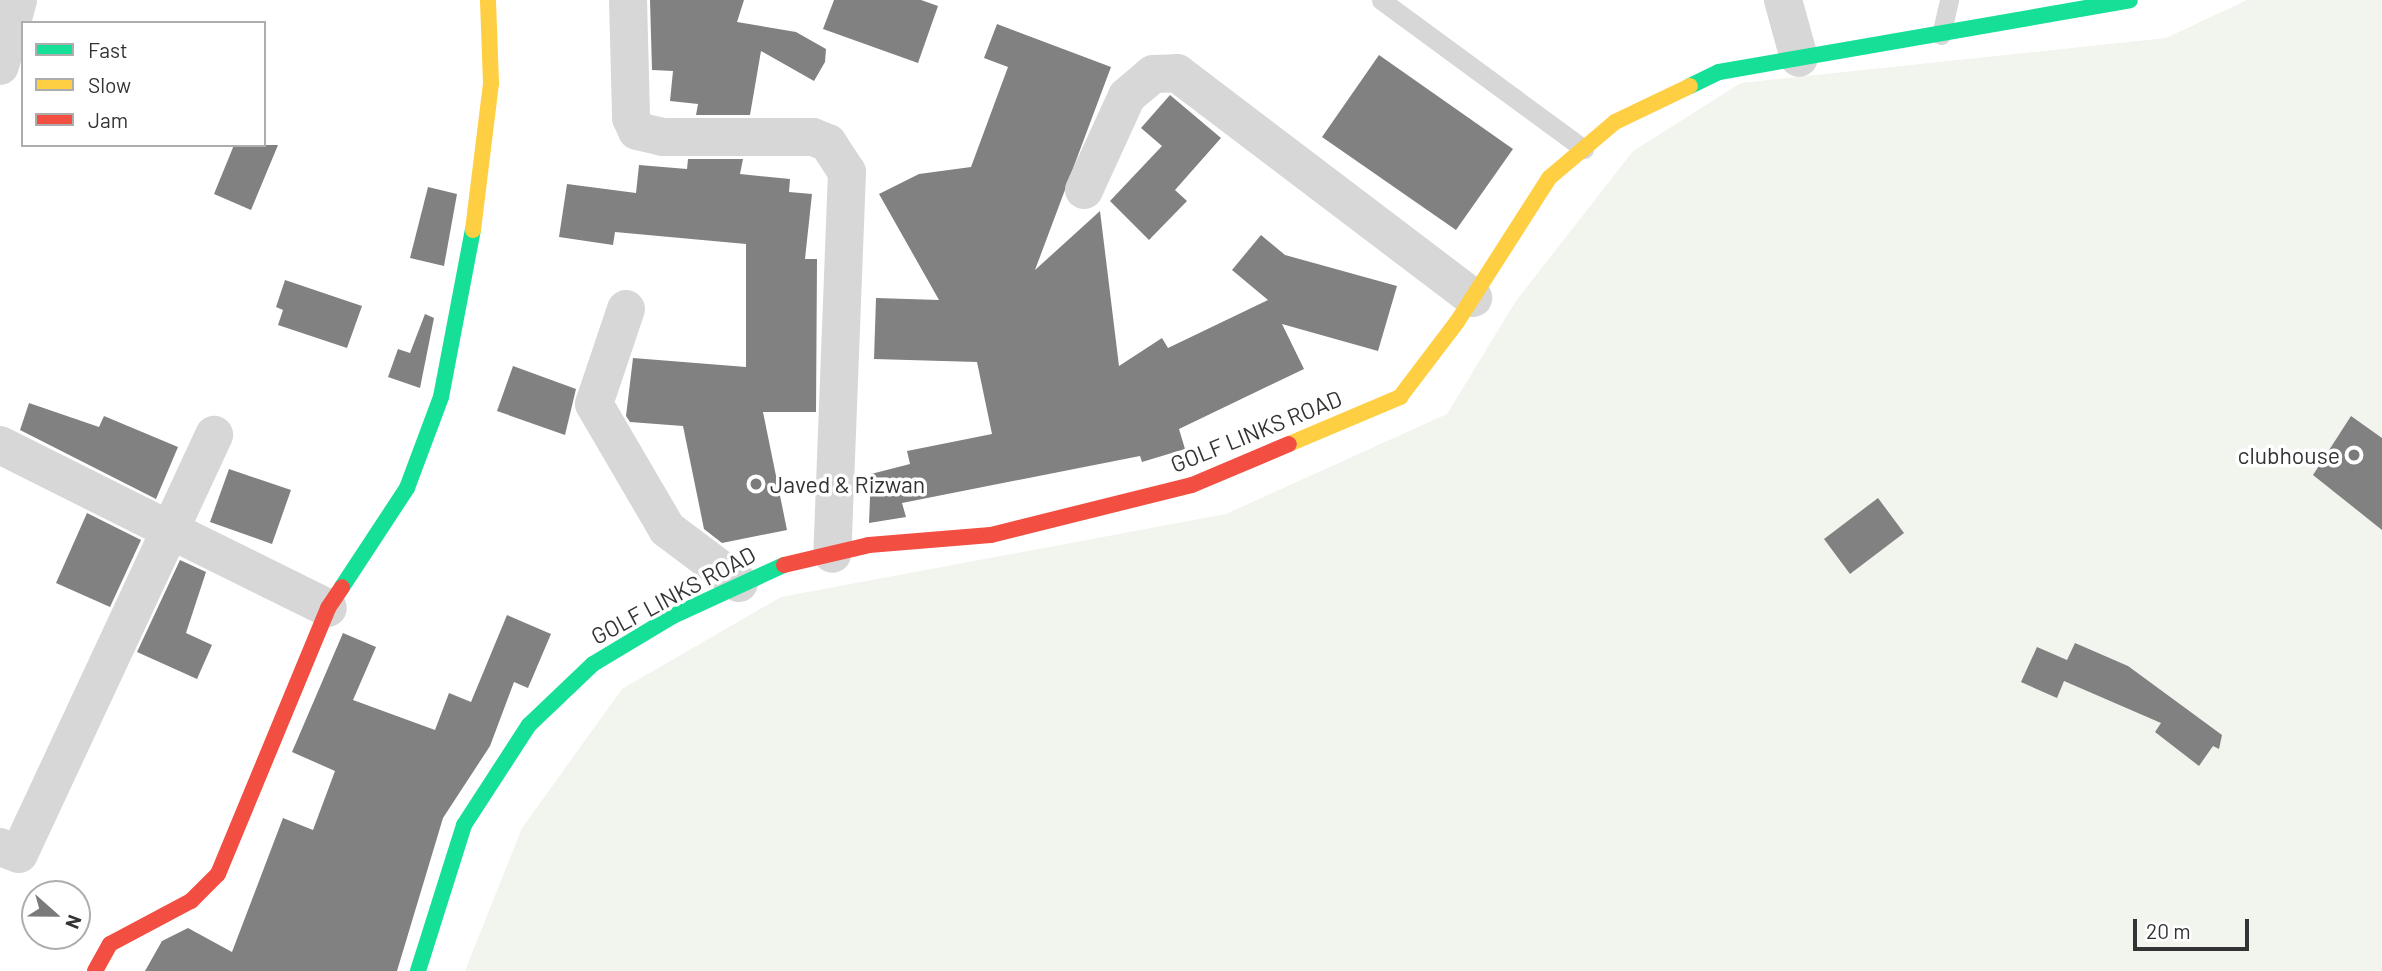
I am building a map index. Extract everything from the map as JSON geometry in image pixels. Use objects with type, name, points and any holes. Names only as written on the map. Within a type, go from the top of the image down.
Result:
[{"type":"street","points":[[0,66],[18,0]]},
{"type":"street","points":[[95,971],[110,944],[191,901],[218,874],[328,608],[407,488],[441,397],[478,203],[491,83],[488,0]]},
{"type":"street","points":[[628,0],[631,118],[637,131],[662,136],[813,137],[828,143],[847,172],[832,554]]},
{"type":"street","points":[[1783,0],[1799,58]]},
{"type":"street","name":"GOLF LINKS ROAD","points":[[418,971],[464,825],[529,725],[593,664],[771,568],[832,554],[991,535],[1192,485],[1400,397],[1473,298],[1549,178],[1615,122],[1719,72],[2130,0]]},
{"type":"street","points":[[1084,190],[1127,96],[1153,74],[1177,73],[1473,298]]},
{"type":"street","points":[[626,309],[594,404],[667,529],[739,583]]},
{"type":"street","points":[[0,847],[19,854],[214,435]]},
{"type":"street","points":[[0,445],[328,608]]},
{"type":"lane","points":[[1381,0],[1584,149]]},
{"type":"lane","points":[[1941,35],[1949,0]]},
{"type":"shaded area","points":[[2247,0],[2382,0],[2382,971],[465,971],[522,828],[622,689],[781,597],[1226,514],[1447,414],[1516,301],[1633,151],[1741,83],[2166,38]]},
{"type":"building","points":[[650,0],[744,0],[737,22],[796,32],[826,49],[825,62],[814,81],[761,51],[750,115],[696,115],[698,104],[670,101],[673,71],[652,70]]},
{"type":"building","points":[[834,0],[921,0],[938,6],[918,63],[823,29]]},
{"type":"building","points":[[997,24],[1111,67],[1035,270],[1100,211],[1119,366],[1162,338],[1168,348],[1268,300],[1232,270],[1261,235],[1285,255],[1397,286],[1378,351],[1282,324],[1304,369],[1179,429],[1185,449],[1142,462],[1140,456],[902,503],[906,517],[869,523],[871,474],[910,464],[907,451],[992,434],[977,362],[874,359],[876,298],[939,300],[879,194],[919,174],[971,167],[1008,67],[984,58]]},
{"type":"building","points":[[1379,55],[1513,149],[1456,230],[1322,137]]},
{"type":"building","points":[[1170,95],[1221,138],[1175,190],[1187,201],[1149,240],[1110,201],[1162,146],[1141,128]]},
{"type":"building","points":[[278,145],[251,210],[214,194],[233,147]]},
{"type":"building","points":[[688,159],[743,159],[740,174],[790,179],[789,192],[812,194],[805,259],[817,259],[816,412],[763,412],[787,530],[722,543],[704,529],[683,426],[630,422],[626,416],[633,358],[746,367],[746,244],[615,232],[613,245],[559,237],[567,184],[636,193],[639,165],[687,169]]},
{"type":"building","points":[[428,187],[457,194],[444,266],[410,258]]},
{"type":"building","points":[[285,280],[362,306],[347,348],[278,325],[283,310],[276,307]]},
{"type":"building","points":[[425,314],[434,318],[420,388],[388,377],[398,349],[410,353]]},
{"type":"building","points":[[513,366],[576,389],[565,435],[497,411]]},
{"type":"building","points":[[29,403],[99,427],[104,416],[178,447],[156,499],[20,430]]},
{"type":"building","name":"clubhouse","points":[[2351,416],[2382,438],[2382,530],[2313,475]]},
{"type":"building","points":[[229,469],[291,490],[272,544],[210,522]]},
{"type":"building","points":[[1878,498],[1904,533],[1850,574],[1824,539]]},
{"type":"building","points":[[87,513],[141,540],[110,607],[56,583]]},
{"type":"building","points":[[180,560],[206,572],[186,633],[212,645],[197,679],[137,652]]},
{"type":"building","points":[[507,615],[551,634],[528,688],[514,682],[490,746],[443,818],[397,971],[145,971],[162,941],[188,928],[232,952],[283,818],[313,830],[335,771],[292,752],[343,633],[376,647],[353,700],[435,730],[449,693],[471,702]]},
{"type":"building","points":[[2075,643],[2128,666],[2222,735],[2219,749],[2213,746],[2199,766],[2155,732],[2161,723],[2064,681],[2057,698],[2021,682],[2037,647],[2067,660]]},
{"type":"traffic: fast","points":[[1690,86],[1719,72],[2130,0]]},
{"type":"traffic: fast","points":[[342,587],[407,488],[441,397],[473,230]]},
{"type":"traffic: fast","points":[[418,971],[464,825],[529,725],[593,664],[673,616],[784,565]]},
{"type":"traffic: slow","points":[[473,230],[491,83],[488,0]]},
{"type":"traffic: slow","points":[[1289,444],[1400,397],[1457,322],[1549,178],[1615,122],[1690,86]]},
{"type":"traffic: jam","points":[[784,565],[869,545],[991,535],[1192,485],[1289,444]]},
{"type":"traffic: jam","points":[[95,971],[110,944],[191,901],[218,874],[328,608],[342,587]]},
{"type":"place","name":"clubhouse","points":[[2354,455]]},
{"type":"place","name":"Javed & Rizwan","points":[[756,484]]}]
